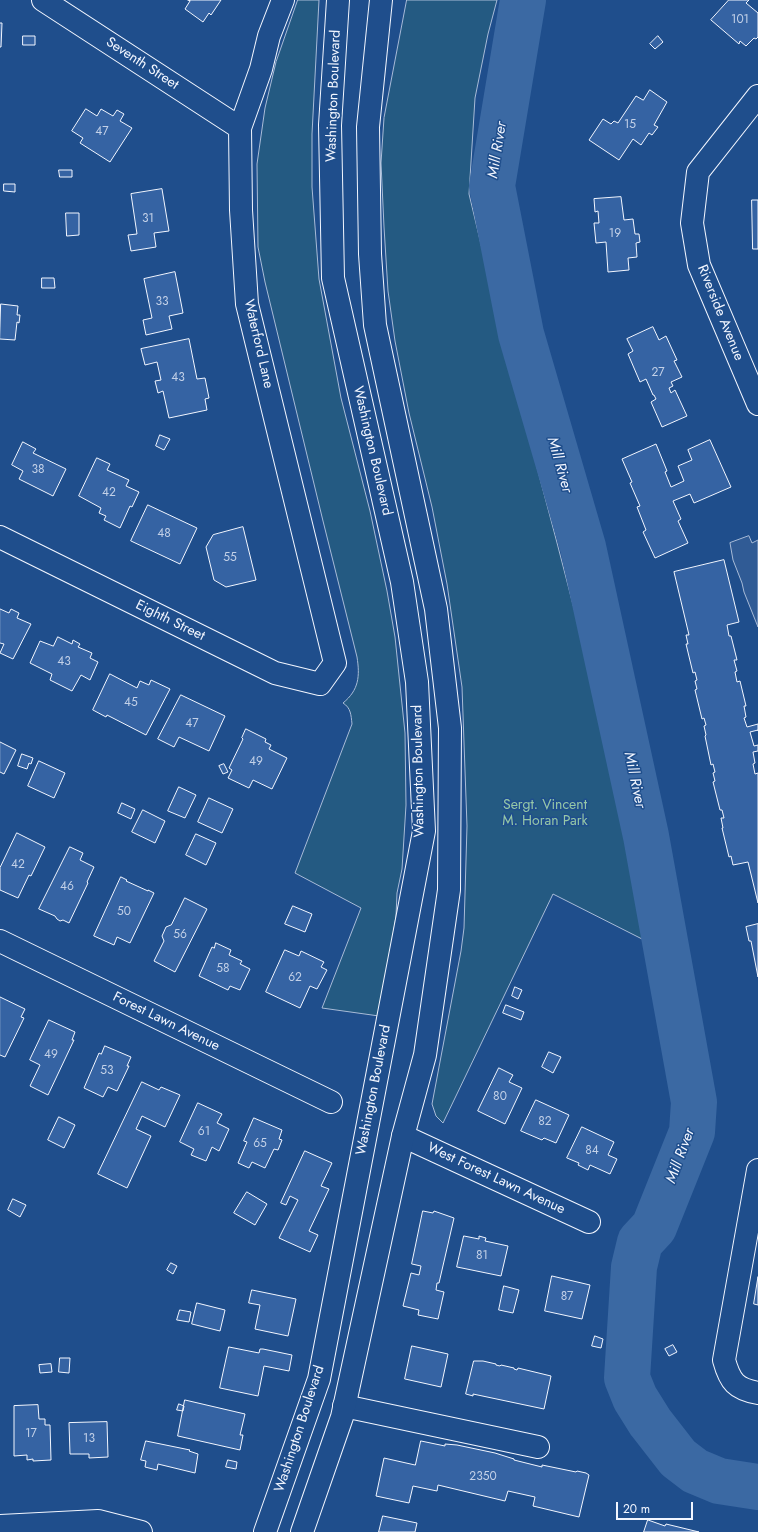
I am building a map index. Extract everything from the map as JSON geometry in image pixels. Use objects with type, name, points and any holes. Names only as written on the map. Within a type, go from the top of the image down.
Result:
[{"type":"main road","name":"Seventh Street","points":[[43,0],[240,128]]},
{"type":"main road","name":"Waterford Lane","points":[[283,0],[269,36],[261,69],[240,128],[241,210],[247,304],[335,663]]},
{"type":"main road","name":"Washington Boulevard","points":[[265,1532],[319,1379],[424,831],[417,682],[402,582],[333,278],[330,125],[338,0]]},
{"type":"main road","name":"Washington Boulevard","points":[[302,1532],[342,1417],[403,1136],[425,1055],[449,890],[450,728],[436,609],[375,325],[370,254],[368,127],[380,0]]},
{"type":"main road","name":"Riverside Avenue","points":[[758,96],[698,172],[692,222],[699,265],[758,404]]},
{"type":"main road","name":"Eighth Street","points":[[0,537],[275,673],[320,684],[335,663]]},
{"type":"main road","name":"Forest Lawn Avenue","points":[[0,941],[331,1102]]},
{"type":"main road","name":"West Forest Lawn Avenue","points":[[403,1136],[589,1222]]},
{"type":"main road","points":[[758,1170],[724,1360],[728,1374],[735,1384],[746,1391],[758,1393]]},
{"type":"main road","points":[[344,1406],[538,1447]]},
{"type":"main road","points":[[0,1526],[98,1521],[141,1532]]},
{"type":"green space","points":[[298,0],[319,0],[312,134],[312,187],[319,279],[341,398],[370,511],[387,591],[395,637],[405,733],[406,805],[402,869],[397,893],[396,916],[385,990],[379,1016],[322,1008],[361,908],[295,873],[352,724],[349,709],[343,703],[355,688],[358,676],[357,657],[265,282],[258,247],[257,164],[265,108],[276,62]]},
{"type":"green space","name":"Sergt. Vincent M. Horan Park","points":[[407,0],[497,0],[488,34],[475,98],[469,194],[510,365],[619,782],[646,941],[553,894],[443,1123],[436,1116],[432,1104],[464,928],[467,826],[462,687],[447,584],[432,507],[409,413],[395,341],[388,291],[381,163],[384,118]]},
{"type":"shaded area","points":[[749,536],[752,543],[758,540],[758,627],[733,560],[730,543]]},
{"type":"building","points":[[188,0],[221,0],[211,15],[209,13],[203,22],[185,9],[190,1]]},
{"type":"building","points":[[729,0],[749,0],[746,3],[758,13],[758,37],[756,39],[754,38],[746,46],[740,41],[739,44],[711,20]]},
{"type":"building","points":[[0,23],[2,23],[1,47],[0,47]]},
{"type":"building","points":[[23,36],[35,36],[35,45],[23,45]]},
{"type":"building","points":[[658,36],[663,42],[655,49],[650,44]]},
{"type":"building","points":[[650,90],[667,102],[654,125],[658,127],[652,135],[649,133],[641,145],[633,139],[619,160],[589,140],[603,119],[611,124],[614,121],[618,123],[636,96],[643,100]]},
{"type":"building","points":[[86,109],[97,116],[101,109],[113,116],[117,110],[124,114],[120,121],[132,128],[110,162],[80,143],[83,138],[72,131]]},
{"type":"building","points":[[59,170],[72,170],[72,177],[60,177]]},
{"type":"building","points":[[4,184],[15,184],[15,192],[4,191]]},
{"type":"building","points":[[162,189],[169,231],[154,233],[156,247],[131,251],[128,235],[137,234],[131,194]]},
{"type":"building","points":[[621,197],[624,220],[633,219],[635,234],[639,234],[640,242],[636,243],[637,257],[628,258],[629,270],[608,272],[606,242],[596,243],[594,223],[599,223],[598,211],[595,212],[594,199]]},
{"type":"building","points":[[752,200],[758,200],[758,249],[753,249]]},
{"type":"building","points":[[66,213],[79,213],[79,235],[67,236]]},
{"type":"building","points":[[175,272],[183,313],[169,316],[172,329],[146,335],[143,320],[152,318],[144,279]]},
{"type":"building","points":[[42,278],[54,278],[55,288],[42,288]]},
{"type":"building","points":[[1,304],[18,306],[17,315],[20,315],[19,323],[17,322],[15,340],[0,339]]},
{"type":"building","points":[[653,327],[659,340],[666,336],[677,360],[674,361],[682,377],[671,382],[673,386],[669,388],[671,393],[675,390],[687,416],[662,427],[651,402],[656,399],[646,379],[640,382],[628,354],[633,351],[627,339]]},
{"type":"building","points":[[189,339],[197,379],[205,378],[209,398],[205,399],[207,410],[169,418],[163,391],[158,393],[155,381],[161,380],[157,362],[145,365],[141,349]]},
{"type":"building","points":[[160,435],[170,439],[164,450],[156,446]]},
{"type":"building","points":[[710,440],[731,487],[694,503],[690,494],[673,501],[681,519],[678,521],[688,543],[655,558],[643,532],[646,530],[637,507],[640,506],[622,459],[656,444],[667,471],[665,472],[671,487],[684,481],[678,466],[692,460],[688,450]]},
{"type":"building","points":[[23,442],[36,449],[33,453],[66,469],[53,496],[19,479],[23,471],[12,465]]},
{"type":"building","points":[[97,458],[110,464],[107,470],[129,480],[126,486],[139,492],[132,507],[130,506],[120,528],[104,520],[106,516],[99,513],[101,508],[79,496]]},
{"type":"building","points":[[148,505],[197,528],[180,564],[131,541]]},
{"type":"building","points":[[243,527],[256,580],[226,587],[214,580],[206,547],[213,535]]},
{"type":"building","points":[[724,560],[739,622],[727,625],[737,660],[734,660],[737,671],[735,672],[737,682],[740,681],[746,706],[744,706],[746,717],[744,718],[747,727],[758,724],[758,730],[750,732],[754,746],[758,745],[758,751],[753,752],[755,763],[753,764],[755,774],[758,773],[758,903],[748,862],[733,865],[731,856],[729,857],[722,828],[721,818],[724,818],[722,810],[720,810],[713,782],[715,781],[713,773],[715,772],[713,764],[711,765],[705,736],[704,726],[706,725],[704,718],[702,719],[695,690],[697,689],[695,681],[697,680],[695,672],[693,673],[686,644],[688,644],[686,635],[689,635],[674,572]]},
{"type":"building","points":[[0,609],[9,613],[11,609],[19,613],[17,618],[31,624],[13,659],[0,653],[4,644],[0,643]]},
{"type":"building","points":[[58,637],[72,644],[73,640],[80,644],[78,647],[92,653],[90,658],[98,662],[90,680],[81,675],[72,691],[50,680],[52,674],[30,663],[40,641],[53,646]]},
{"type":"building","points":[[110,674],[137,688],[140,681],[149,685],[151,680],[170,689],[146,735],[107,715],[106,717],[93,710]]},
{"type":"building","points":[[181,695],[225,716],[209,751],[179,737],[174,747],[158,739]]},
{"type":"building","points":[[246,729],[266,739],[265,742],[271,745],[269,749],[287,758],[272,789],[253,780],[249,788],[228,778],[232,770],[229,768],[243,739],[242,738]]},
{"type":"building","points":[[0,742],[16,750],[4,774],[0,772]]},
{"type":"building","points":[[22,754],[33,758],[27,769],[18,766]]},
{"type":"building","points":[[39,761],[65,773],[54,798],[28,786]]},
{"type":"building","points":[[224,764],[228,772],[223,774],[219,766]]},
{"type":"building","points":[[179,787],[196,795],[185,818],[168,811]]},
{"type":"building","points":[[209,798],[233,809],[222,833],[198,822]]},
{"type":"building","points":[[122,803],[135,809],[131,819],[118,813]]},
{"type":"building","points":[[143,810],[165,821],[155,843],[132,832]]},
{"type":"building","points":[[17,833],[45,847],[18,898],[0,890],[0,868]]},
{"type":"building","points":[[196,834],[216,843],[206,865],[186,855]]},
{"type":"building","points":[[70,847],[83,853],[80,860],[94,867],[69,923],[63,920],[60,921],[55,916],[39,909]]},
{"type":"building","points":[[121,877],[127,880],[126,881],[154,893],[130,943],[117,937],[114,945],[94,936]]},
{"type":"building","points":[[185,898],[207,909],[175,972],[154,961],[164,941],[162,936],[166,927],[171,925]]},
{"type":"building","points":[[293,906],[312,914],[305,932],[285,924]]},
{"type":"building","points":[[758,924],[758,977],[751,941],[749,941],[746,927]]},
{"type":"building","points":[[216,943],[231,950],[229,955],[242,961],[240,964],[250,969],[240,990],[230,986],[228,990],[199,976],[212,947],[214,948]]},
{"type":"building","points":[[285,950],[299,956],[301,951],[324,962],[321,967],[327,970],[317,989],[310,986],[300,1008],[266,992]]},
{"type":"building","points":[[515,987],[522,990],[518,999],[512,996]]},
{"type":"building","points":[[0,997],[25,1009],[21,1017],[24,1018],[5,1057],[0,1055]]},
{"type":"building","points":[[506,1005],[524,1012],[521,1020],[503,1013]]},
{"type":"building","points":[[49,1020],[75,1032],[72,1040],[74,1040],[48,1095],[30,1086],[40,1065],[30,1060]]},
{"type":"building","points":[[105,1046],[131,1057],[127,1066],[129,1066],[117,1091],[108,1087],[103,1097],[84,1088],[99,1053],[101,1054]]},
{"type":"building","points":[[549,1052],[561,1057],[553,1073],[542,1067]]},
{"type":"building","points":[[499,1068],[513,1075],[509,1082],[522,1088],[505,1124],[478,1111]]},
{"type":"building","points":[[142,1082],[159,1090],[161,1087],[180,1095],[165,1127],[142,1116],[136,1129],[151,1136],[127,1188],[98,1174]]},
{"type":"building","points":[[536,1100],[569,1115],[556,1143],[544,1138],[542,1140],[521,1131]]},
{"type":"building","points":[[198,1103],[222,1114],[217,1123],[229,1129],[219,1151],[212,1147],[206,1161],[191,1155],[194,1149],[180,1142]]},
{"type":"building","points":[[59,1117],[75,1125],[64,1148],[48,1140]]},
{"type":"building","points":[[254,1118],[282,1130],[279,1139],[282,1140],[278,1150],[274,1149],[265,1168],[252,1162],[249,1168],[238,1163],[247,1142],[244,1141]]},
{"type":"building","points":[[582,1127],[614,1142],[608,1155],[617,1159],[610,1174],[590,1165],[588,1170],[578,1165],[579,1163],[567,1158]]},
{"type":"building","points":[[305,1151],[332,1163],[321,1186],[329,1189],[309,1231],[318,1235],[310,1252],[279,1238],[298,1200],[290,1196],[286,1205],[281,1203]]},
{"type":"building","points":[[247,1192],[267,1204],[255,1225],[234,1213]]},
{"type":"building","points":[[13,1199],[26,1205],[20,1217],[8,1210]]},
{"type":"building","points":[[423,1211],[433,1213],[434,1211],[454,1218],[439,1283],[437,1283],[436,1290],[444,1292],[438,1319],[418,1315],[419,1310],[403,1306],[411,1273],[419,1275],[421,1266],[412,1264]]},
{"type":"building","points":[[464,1236],[479,1239],[479,1236],[486,1238],[485,1241],[508,1246],[501,1276],[457,1267]]},
{"type":"building","points":[[171,1263],[177,1266],[173,1274],[167,1270]]},
{"type":"building","points":[[552,1276],[590,1285],[582,1319],[545,1311]]},
{"type":"building","points":[[758,1277],[758,1305],[754,1304]]},
{"type":"building","points":[[504,1286],[519,1290],[513,1313],[499,1310]]},
{"type":"building","points":[[252,1290],[296,1299],[288,1336],[255,1329],[260,1305],[249,1303]]},
{"type":"building","points":[[197,1303],[225,1310],[220,1331],[192,1324]]},
{"type":"building","points":[[180,1310],[191,1312],[189,1322],[177,1320]]},
{"type":"building","points":[[595,1336],[603,1339],[601,1348],[592,1346]]},
{"type":"building","points":[[673,1345],[677,1352],[669,1356],[665,1349]]},
{"type":"building","points":[[412,1346],[448,1354],[441,1387],[405,1379]]},
{"type":"building","points":[[229,1347],[259,1353],[260,1349],[263,1349],[292,1355],[289,1371],[264,1366],[258,1396],[220,1388]]},
{"type":"building","points":[[60,1358],[70,1358],[69,1373],[59,1372]]},
{"type":"building","points":[[474,1361],[483,1361],[517,1370],[518,1368],[551,1376],[544,1409],[473,1394],[473,1396],[466,1394]]},
{"type":"building","points":[[51,1364],[52,1372],[40,1373],[39,1365]]},
{"type":"building","points":[[185,1400],[245,1414],[240,1435],[243,1435],[240,1450],[178,1436]]},
{"type":"building","points":[[179,1404],[184,1406],[183,1411],[177,1410]]},
{"type":"building","points":[[38,1405],[39,1419],[45,1419],[45,1425],[50,1425],[51,1460],[33,1461],[33,1459],[27,1460],[27,1455],[14,1456],[14,1406]]},
{"type":"building","points":[[107,1422],[108,1457],[89,1458],[89,1454],[70,1454],[69,1423]]},
{"type":"building","points":[[146,1441],[190,1450],[189,1451],[198,1454],[195,1473],[158,1464],[157,1470],[145,1467],[146,1461],[141,1460]]},
{"type":"building","points":[[421,1441],[445,1446],[445,1444],[457,1445],[495,1453],[514,1460],[542,1467],[542,1465],[586,1473],[589,1475],[579,1517],[533,1506],[535,1497],[508,1491],[505,1501],[438,1485],[437,1491],[413,1486],[409,1503],[376,1496],[384,1458],[415,1465]]},
{"type":"building","points":[[228,1460],[237,1462],[236,1469],[226,1467]]},
{"type":"building","points":[[383,1516],[417,1523],[415,1532],[379,1532]]},
{"type":"building","points":[[648,1520],[665,1526],[666,1524],[699,1532],[644,1532]]},
{"type":"waterway","name":"Mill River","points":[[523,0],[492,186],[521,334],[583,547],[646,836],[694,1102],[692,1132],[654,1227],[640,1242],[634,1267],[627,1378],[635,1398],[650,1422],[678,1458],[695,1471],[719,1481],[758,1487]]}]
